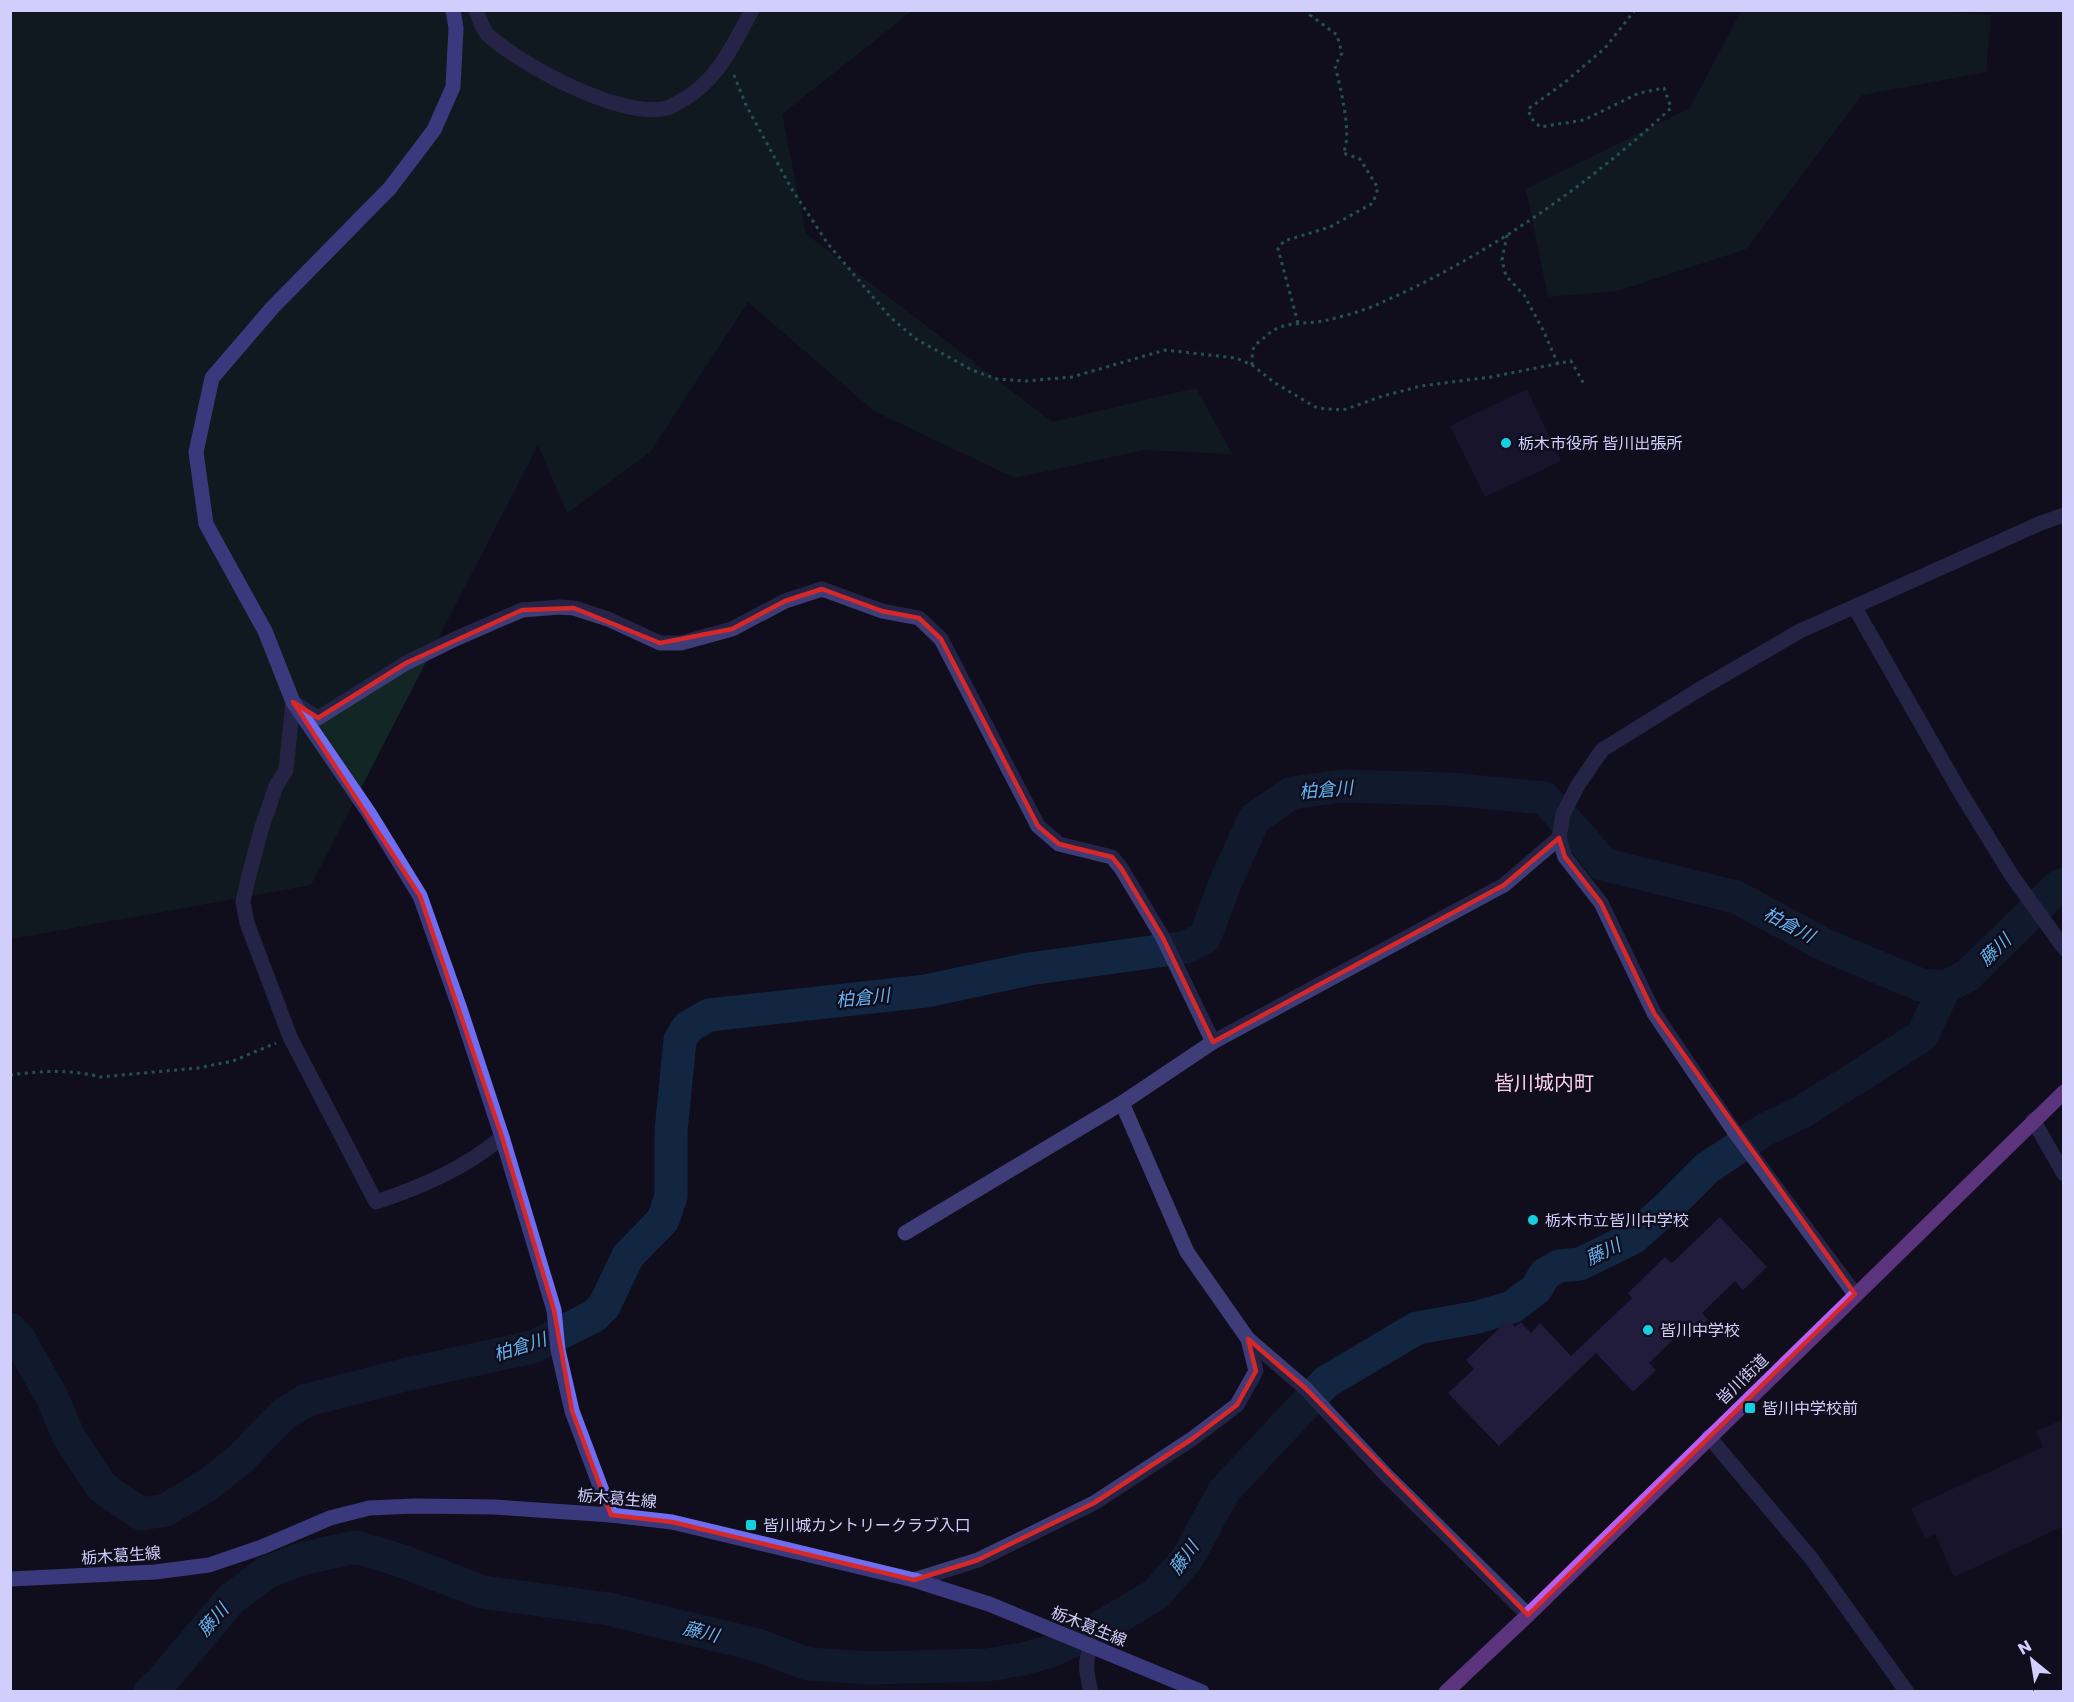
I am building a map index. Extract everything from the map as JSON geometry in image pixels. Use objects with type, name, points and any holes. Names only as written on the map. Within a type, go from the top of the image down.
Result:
[{"type":"main road","name":"皆川街道","points":[[1446,1692],[1528,1615],[2064,1092]]},
{"type":"street","points":[[453,10],[456,28],[453,87],[434,130],[390,188],[273,307],[212,378],[196,452],[206,524],[266,632],[293,702],[369,813],[420,896],[502,1137],[554,1310],[558,1350],[572,1411],[611,1515]]},
{"type":"street","points":[[476,10],[486,33],[510,51],[571,86],[609,103],[643,109],[667,108],[697,92],[727,58],[752,10]]},
{"type":"street","points":[[1855,1294],[1734,1131],[1654,1013],[1601,903],[1565,857],[1558,838],[1563,814],[1578,785],[1602,750],[1700,689],[1800,631],[2041,523],[2064,515]]},
{"type":"street","points":[[293,702],[318,718],[406,663],[522,610],[574,608],[617,623],[660,643],[681,643],[732,629],[785,601],[822,590],[882,611],[919,618],[941,639],[1038,826],[1059,844],[1112,857],[1121,868],[1163,938],[1213,1042]]},
{"type":"street","points":[[1855,608],[1965,800],[2012,876],[2064,948]]},
{"type":"street","points":[[293,702],[286,770],[276,786],[261,830],[243,902],[247,923],[290,1037],[376,1202],[419,1188],[486,1151],[502,1137]]},
{"type":"street","points":[[905,1233],[1122,1103],[1213,1042],[1504,885],[1558,838]]},
{"type":"street","points":[[1122,1103],[1187,1252],[1248,1339],[1305,1388],[1386,1475],[1528,1615]]},
{"type":"street","points":[[2033,1120],[2064,1174]]},
{"type":"street","points":[[914,1580],[978,1560],[1094,1503],[1192,1439],[1237,1405],[1256,1371],[1248,1339]]},
{"type":"street","points":[[1709,1437],[1811,1558],[1907,1692]]},
{"type":"street","name":"栃木葛生線","points":[[10,1580],[154,1572],[210,1565],[262,1547],[330,1518],[369,1508],[494,1506],[611,1515],[672,1522],[914,1580],[989,1604],[1202,1692]]},
{"type":"street","points":[[1090,1646],[1086,1665],[1091,1692]]},
{"type":"path","points":[[1298,323],[1278,249],[1284,241],[1330,227],[1373,203],[1378,188],[1360,159],[1343,153],[1347,145],[1342,96],[1335,66],[1342,52],[1337,35],[1310,15],[1312,10]]},
{"type":"path","points":[[1252,365],[1254,347],[1273,329],[1298,323],[1323,321],[1374,306],[1448,269],[1525,224],[1591,175],[1671,108],[1664,88],[1639,93],[1584,120],[1540,127],[1531,118],[1528,108],[1564,83],[1605,48],[1635,10]]},
{"type":"path","points":[[727,58],[746,105],[792,188],[828,244],[890,317],[916,339],[972,370],[998,379],[1026,381],[1072,377],[1165,350],[1236,358],[1252,365],[1275,384],[1317,408],[1343,410],[1421,386],[1491,377],[1571,361],[1584,384]]},
{"type":"path","points":[[1507,234],[1502,260],[1506,276],[1524,295],[1558,364]]},
{"type":"path","points":[[10,1075],[34,1072],[86,1073],[100,1077],[198,1068],[234,1061],[290,1037]]},
{"type":"highlighted area","points":[[822,589],[882,611],[919,618],[941,639],[1038,826],[1059,844],[1112,857],[1121,868],[1163,938],[1213,1042],[1504,885],[1559,838],[1565,857],[1601,903],[1654,1013],[1855,1294],[1528,1615],[1305,1388],[1248,1339],[1256,1371],[1237,1405],[1192,1439],[1094,1503],[978,1560],[914,1580],[672,1522],[611,1515],[572,1411],[554,1310],[502,1137],[420,896],[293,702],[318,718],[406,663],[522,610],[574,608],[660,643],[732,629],[785,601]]},
{"type":"green space","points":[[11,11],[912,11],[782,114],[806,234],[1052,422],[1196,388],[1232,454],[1144,450],[1015,478],[874,411],[748,302],[650,452],[567,513],[538,445],[311,885],[11,939]]},
{"type":"green space","points":[[1741,11],[1936,11],[1991,15],[1986,72],[1862,95],[1746,249],[1617,291],[1548,297],[1526,189],[1690,108]]},
{"type":"building","name":"栃木市役所 皆川出張所","points":[[1527,389],[1561,461],[1485,497],[1450,426]]},
{"type":"building","name":"皆川中学校","points":[[1720,1217],[1767,1267],[1743,1290],[1735,1281],[1702,1313],[1708,1320],[1688,1339],[1681,1332],[1649,1363],[1656,1370],[1633,1392],[1596,1353],[1499,1446],[1448,1393],[1474,1369],[1466,1360],[1508,1320],[1515,1327],[1521,1322],[1531,1333],[1540,1323],[1571,1356],[1632,1298],[1628,1293],[1665,1257],[1672,1263]]},
{"type":"building","points":[[2064,1419],[2064,1526],[1954,1577],[1935,1534],[1925,1539],[1911,1508],[2043,1447],[2036,1431]]},
{"type":"waterway","name":"柏倉川","points":[[10,1329],[19,1339],[52,1397],[68,1435],[102,1487],[141,1514],[165,1510],[208,1485],[240,1459],[285,1413],[307,1400],[408,1374],[533,1347],[594,1316],[604,1306],[628,1256],[663,1220],[671,1196],[671,1131],[680,1040],[688,1027],[709,1015],[926,991],[1029,969],[1187,947],[1205,937],[1226,881],[1254,819],[1291,793],[1342,786],[1449,789],[1544,798],[1582,838],[1602,864],[1736,897],[1827,946],[1921,985],[1945,987]]},
{"type":"waterway","name":"藤川","points":[[150,1692],[231,1599],[269,1571],[305,1558],[356,1547],[402,1561],[482,1592],[609,1609],[757,1645],[808,1664],[870,1668],[987,1665],[1023,1659],[1051,1651],[1097,1629],[1155,1595],[1187,1559],[1224,1491],[1326,1382],[1417,1328],[1474,1318],[1512,1307],[1536,1289],[1545,1274],[1559,1266],[1580,1264],[1633,1238],[1707,1168],[1766,1129],[1802,1112],[1922,1036],[1945,987],[1967,976],[2059,886],[2064,884]]},
{"type":"place","name":"栃木市役所 皆川出張所","points":[[1506,443]]},
{"type":"place","name":"栃木市立皆川中学校","points":[[1533,1220]]},
{"type":"place","name":"皆川中学校","points":[[1648,1330]]},
{"type":"place","name":"皆川中学校前","points":[[1750,1408]]},
{"type":"place","name":"皆川城カントリークラブ入口","points":[[751,1525]]},
{"type":"district","name":"皆川城内町","points":[[1544,1083]]}]
